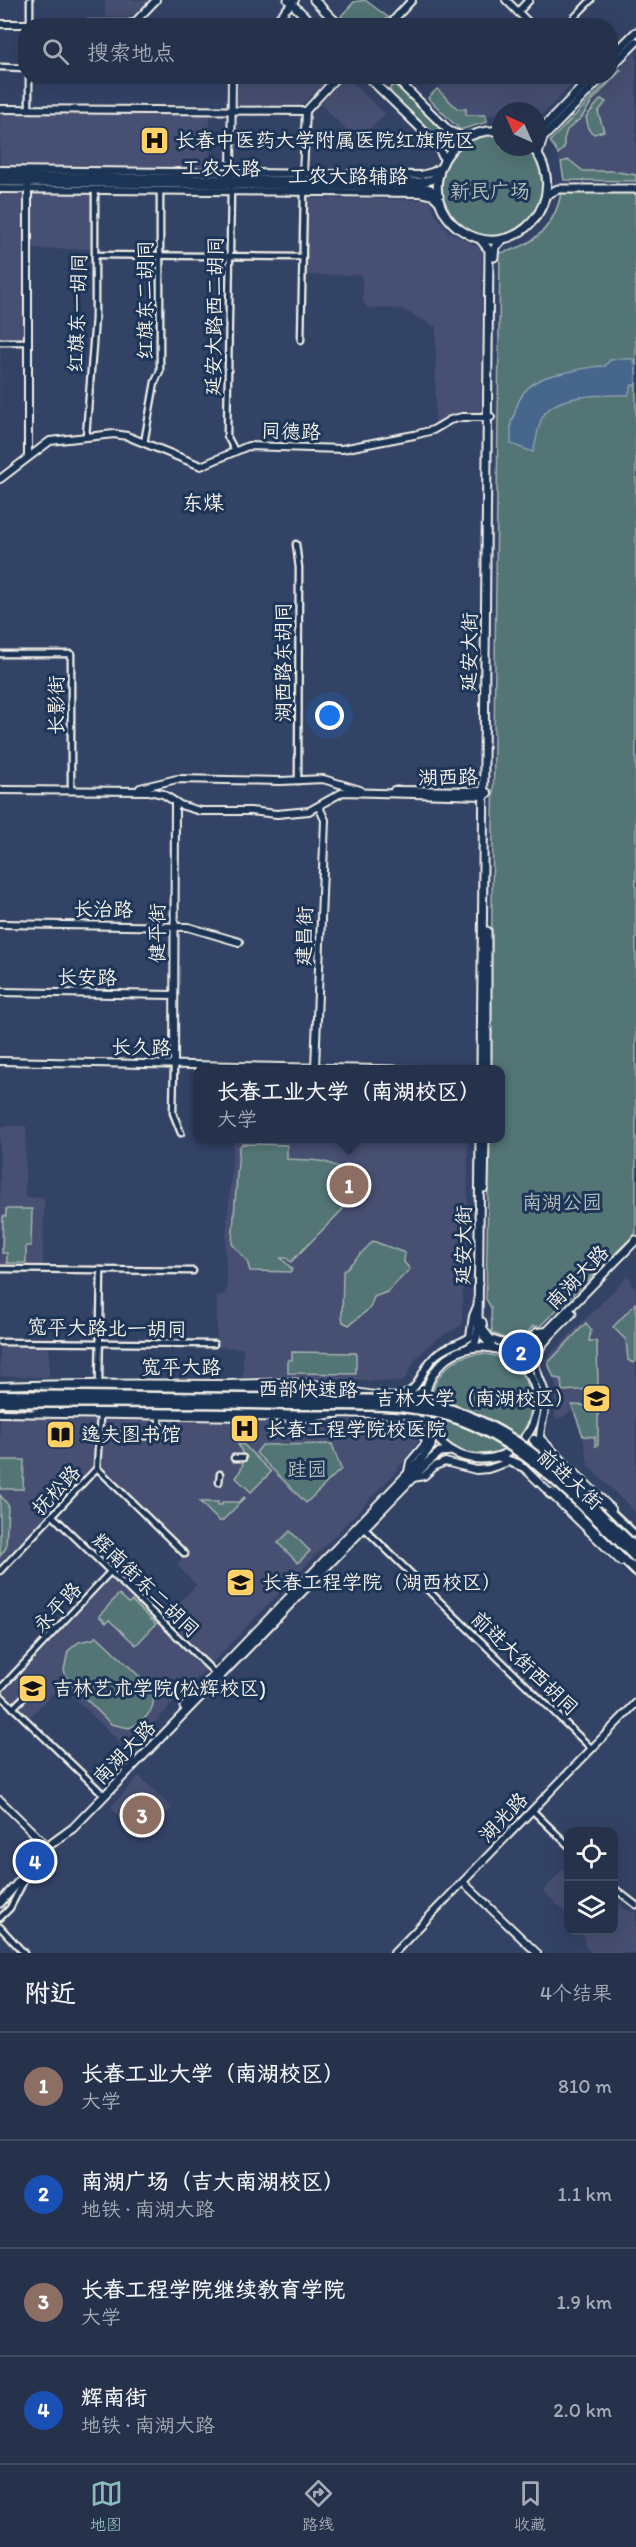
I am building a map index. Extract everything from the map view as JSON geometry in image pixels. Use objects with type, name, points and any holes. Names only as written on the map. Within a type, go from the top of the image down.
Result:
[{"type":"highway","points":[[25,1398],[50,1390],[91,1388],[341,1390]]},
{"type":"highway","name":"西部快速路","points":[[0,1395],[25,1398],[403,1407],[438,1413],[482,1429],[522,1453],[554,1479],[636,1558]]},
{"type":"highway","points":[[25,1398],[44,1410],[337,1413]]},
{"type":"highway","name":"西部快速路","points":[[0,1402],[25,1398],[405,1400],[448,1408],[490,1425],[527,1447],[636,1546]]},
{"type":"highway","points":[[538,1440],[586,1491],[636,1537]]},
{"type":"highway","points":[[553,1491],[636,1571]]},
{"type":"main road","points":[[314,0],[332,18]]},
{"type":"main road","points":[[292,1],[308,18]]},
{"type":"main road","points":[[618,50],[636,32]]},
{"type":"main road","points":[[618,60],[636,42]]},
{"type":"main road","points":[[376,84],[437,144],[441,167],[440,200],[446,214],[457,227],[480,238],[503,239],[518,234],[539,214],[546,195],[547,177],[538,156]]},
{"type":"main road","points":[[401,84],[449,131],[465,138]]},
{"type":"main road","points":[[546,124],[583,84]]},
{"type":"main road","points":[[546,135],[595,84]]},
{"type":"main road","points":[[441,167],[452,148],[465,138],[484,131],[492,131]]},
{"type":"main road","name":"工农大路","points":[[0,182],[95,188],[231,182],[421,182],[430,180],[441,167]]},
{"type":"main road","points":[[23,170],[29,183]]},
{"type":"main road","points":[[88,178],[96,171]]},
{"type":"main road","points":[[154,172],[164,179]]},
{"type":"main road","name":"工农大路","points":[[0,176],[29,183],[88,178],[421,187],[430,189],[440,200]]},
{"type":"main road","points":[[547,177],[558,184],[636,187]]},
{"type":"main road","points":[[546,195],[558,189],[636,187]]},
{"type":"main road","name":"延安大街","points":[[480,238],[489,250],[490,417]]},
{"type":"main road","name":"延安大街","points":[[481,1065],[494,250],[503,239]]},
{"type":"main road","name":"延安大街","points":[[485,793],[487,1065]]},
{"type":"main road","name":"延安大街","points":[[468,1349],[475,1343],[477,1337],[479,1304],[480,1143]]},
{"type":"main road","name":"延安大街","points":[[482,1329],[485,1143]]},
{"type":"main road","name":"南湖大路","points":[[513,1357],[528,1351],[636,1240]]},
{"type":"main road","name":"南湖大路","points":[[528,1373],[536,1352],[636,1246]]},
{"type":"main road","points":[[482,1329],[484,1337],[494,1348],[513,1357],[528,1373],[537,1397],[537,1409],[532,1426],[518,1445],[500,1456],[474,1459],[452,1451],[439,1440],[431,1428],[425,1408],[428,1385],[433,1374],[445,1361],[468,1349],[494,1348]]},
{"type":"main road","name":"前进大街","points":[[532,1426],[541,1453],[636,1546]]},
{"type":"main road","name":"南湖大路","points":[[411,1475],[431,1446],[431,1428]]},
{"type":"main road","name":"南湖大路","points":[[0,1897],[45,1844],[68,1827],[102,1793],[411,1475],[440,1452],[452,1451]]},
{"type":"main road","name":"前进大街","points":[[500,1456],[513,1455],[528,1462],[553,1491],[636,1563]]},
{"type":"main road","points":[[500,1456],[521,1466]]},
{"type":"main road","name":"南湖大路","points":[[0,1903],[45,1844],[73,1828],[217,1675]]},
{"type":"street","points":[[30,0],[30,18]]},
{"type":"street","points":[[139,18],[156,0]]},
{"type":"street","points":[[395,18],[412,0]]},
{"type":"street","points":[[506,0],[524,18]]},
{"type":"street","points":[[518,12],[529,0]]},
{"type":"street","points":[[574,18],[591,0]]},
{"type":"street","points":[[278,18],[292,1]]},
{"type":"street","points":[[0,24],[18,25]]},
{"type":"street","points":[[0,67],[18,68]]},
{"type":"street","points":[[29,84],[29,109]]},
{"type":"street","points":[[231,182],[232,84]]},
{"type":"street","points":[[303,174],[306,111],[331,84]]},
{"type":"street","points":[[0,109],[306,111]]},
{"type":"street","name":"工农大路辅路","points":[[95,188],[160,191],[303,174],[421,175],[441,167]]},
{"type":"street","name":"工农大路辅路","points":[[0,170],[154,172],[304,192],[425,193],[440,200]]},
{"type":"street","name":"延安大路西二胡同","points":[[231,182],[227,436],[235,451]]},
{"type":"street","points":[[0,189],[29,183],[27,456]]},
{"type":"street","name":"红旗东一胡同","points":[[86,436],[95,318],[95,188]]},
{"type":"street","name":"红旗东二胡同","points":[[144,443],[155,382],[160,371],[160,191]]},
{"type":"street","points":[[301,340],[304,192]]},
{"type":"street","points":[[95,255],[303,257]]},
{"type":"street","points":[[0,342],[28,342]]},
{"type":"street","name":"同德路","points":[[0,479],[27,456],[50,441],[86,436],[121,434],[201,466],[248,446],[342,449],[433,430],[454,418],[490,417]]},
{"type":"street","name":"湖西路东胡同","points":[[296,544],[299,568],[298,781]]},
{"type":"street","name":"长影街","points":[[0,654],[71,654],[71,788]]},
{"type":"street","name":"湖西路","points":[[0,788],[145,788],[177,779],[333,780],[356,790],[485,793]]},
{"type":"street","name":"湖西路","points":[[71,788],[149,791],[163,794],[175,802],[200,811],[250,811],[277,814],[299,814],[319,807],[344,792],[485,793]]},
{"type":"street","name":"健平街","points":[[174,1065],[175,802]]},
{"type":"street","name":"建昌街","points":[[315,1065],[325,820],[319,807]]},
{"type":"street","name":"长治路","points":[[0,924],[174,926],[202,929],[239,942]]},
{"type":"street","name":"长安路","points":[[0,992],[173,995]]},
{"type":"street","name":"长久路","points":[[0,1061],[193,1065]]},
{"type":"street","points":[[174,1065],[173,1113],[181,1133]]},
{"type":"street","points":[[0,1269],[193,1271]]},
{"type":"street","points":[[99,1383],[101,1270]]},
{"type":"street","points":[[399,1396],[414,1390],[427,1364],[441,1351],[471,1337],[473,1316],[479,1304]]},
{"type":"street","points":[[482,1329],[491,1339],[518,1348],[537,1332],[548,1331]]},
{"type":"street","name":"宽平大路北一胡同","points":[[0,1342],[214,1344]]},
{"type":"street","points":[[536,1352],[534,1362],[543,1383],[546,1398],[538,1440]]},
{"type":"street","name":"宽平大路","points":[[0,1386],[99,1383],[319,1384],[341,1390],[415,1396],[422,1393],[428,1385]]},
{"type":"street","points":[[0,1413],[313,1418],[337,1413],[414,1416],[431,1428]]},
{"type":"street","name":"抚松路","points":[[0,1571],[97,1468],[100,1416]]},
{"type":"street","points":[[414,1416],[419,1421],[426,1441],[424,1447],[410,1462],[411,1475],[424,1476],[435,1466],[445,1462],[476,1470],[488,1469],[509,1462],[521,1466]]},
{"type":"street","points":[[99,1436],[159,1436],[159,1420]]},
{"type":"street","name":"前进大街","points":[[538,1440],[636,1532]]},
{"type":"street","points":[[234,1458],[243,1458]]},
{"type":"street","name":"前进大街","points":[[521,1466],[553,1491],[636,1576]]},
{"type":"street","points":[[97,1468],[185,1554]]},
{"type":"street","points":[[219,1482],[220,1474]]},
{"type":"street","name":"辉南街东二胡同","points":[[52,1515],[114,1578],[217,1675]]},
{"type":"street","name":"前进大街西胡同","points":[[362,1526],[592,1749]]},
{"type":"street","name":"永平路","points":[[0,1689],[110,1572]]},
{"type":"street","points":[[13,1708],[34,1686]]},
{"type":"street","points":[[0,1695],[102,1793]]},
{"type":"street","name":"湖光路","points":[[394,1953],[636,1703]]},
{"type":"street","points":[[0,1800],[45,1844]]},
{"type":"street","points":[[532,1810],[564,1841]]},
{"type":"street","points":[[0,1918],[18,1893],[32,1863]]},
{"type":"street","points":[[463,1882],[537,1953]]},
{"type":"street","points":[[618,1891],[636,1905]]},
{"type":"street","points":[[0,1927],[24,1953]]},
{"type":"shaded area","points":[[105,0],[149,0],[133,15],[105,17]]},
{"type":"shaded area","points":[[636,52],[636,181],[564,180],[559,156],[550,141],[605,84],[618,84],[618,71]]},
{"type":"shaded area","points":[[237,84],[324,84],[300,106],[238,105]]},
{"type":"shaded area","points":[[339,84],[354,84],[385,114],[358,141],[319,103]]},
{"type":"shaded area","points":[[442,84],[572,84],[546,111],[546,102],[492,102],[492,115],[466,115],[437,89]]},
{"type":"shaded area","points":[[100,112],[210,113],[209,167],[0,168],[0,113],[99,114]]},
{"type":"shaded area","points":[[30,192],[93,193],[92,249],[31,249]]},
{"type":"shaded area","points":[[0,195],[26,195],[25,341],[1,341],[0,440]]},
{"type":"shaded area","points":[[307,198],[429,200],[437,217],[448,231],[482,249],[481,414],[457,414],[435,425],[436,327],[402,309],[368,308],[363,302],[362,275],[307,275]]},
{"type":"shaded area","points":[[633,359],[636,366],[636,385],[632,385],[628,395],[582,397],[559,403],[549,408],[543,416],[533,452],[511,444],[511,421],[519,400],[529,387],[552,375],[605,366],[610,360]]},
{"type":"shaded area","points":[[0,1126],[26,1126],[25,1197],[43,1198],[44,1201],[43,1266],[0,1265]]},
{"type":"shaded area","points":[[234,1143],[468,1143],[467,1265],[463,1265],[462,1325],[435,1340],[417,1357],[403,1382],[243,1377],[243,1348],[217,1347],[217,1296],[225,1294],[227,1288],[225,1249]]},
{"type":"shaded area","name":"吉林大学（南湖校区）","points":[[628,1276],[632,1280],[630,1283],[636,1289],[636,1513],[589,1467],[582,1434],[572,1411],[561,1418],[557,1419],[555,1416],[556,1385],[545,1360]]},
{"type":"shaded area","points":[[0,1345],[49,1346],[49,1377],[0,1376]]},
{"type":"shaded area","name":"长春工程学院（湖西校区）","points":[[0,1417],[288,1423],[294,1426],[311,1426],[332,1420],[408,1421],[418,1442],[393,1475],[128,1750],[61,1685],[30,1717],[4,1692],[110,1578],[158,1624],[196,1585],[177,1565],[189,1552],[102,1468],[91,1469],[0,1563]]},
{"type":"shaded area","points":[[139,1776],[172,1808],[141,1840],[111,1807]]},
{"type":"shaded area","points":[[564,1868],[564,1911],[543,1891]]},
{"type":"shaded area","points":[[618,1901],[625,1909],[636,1913],[636,1953],[592,1953],[585,1946],[583,1935],[618,1935]]},
{"type":"green space","points":[[365,0],[388,17],[343,18],[341,16],[354,2]]},
{"type":"green space","points":[[608,84],[592,101],[582,117],[567,130],[564,148],[558,154],[550,141]]},
{"type":"green space","points":[[398,85],[444,129],[444,138],[437,139],[391,95],[390,88]]},
{"type":"green space","points":[[437,89],[458,109],[466,109],[466,115],[486,115],[487,122],[460,130],[428,98]]},
{"type":"green space","points":[[601,99],[606,102],[598,112],[604,131],[594,134],[589,130],[586,117]]},
{"type":"green space","name":"新民广场","points":[[492,134],[492,156],[532,156],[541,168],[544,189],[537,208],[524,223],[506,233],[485,236],[466,230],[449,212],[444,201],[442,179],[448,161],[463,145],[476,138]]},
{"type":"green space","points":[[569,160],[583,171],[612,171],[636,175],[636,181],[564,180],[561,162]]},
{"type":"green space","name":"南湖公园","points":[[561,193],[636,193],[636,1233],[540,1326],[533,1326],[520,1342],[514,1342],[492,1333],[491,1308],[486,1299],[489,1143],[505,1143],[505,1065],[490,1065],[500,253],[523,246],[541,233],[548,225]]},
{"type":"green space","points":[[242,1144],[287,1145],[287,1159],[321,1161],[339,1168],[354,1182],[360,1194],[358,1199],[342,1190],[340,1204],[344,1208],[291,1262],[286,1258],[281,1258],[292,1269],[291,1272],[250,1271],[247,1261],[232,1244],[239,1148]]},
{"type":"green space","points":[[6,1209],[32,1209],[31,1246],[26,1246],[26,1263],[7,1263],[7,1253],[2,1253],[3,1216],[6,1216]]},
{"type":"green space","points":[[373,1241],[405,1253],[404,1262],[410,1269],[387,1292],[374,1297],[370,1308],[349,1325],[343,1322],[342,1317],[343,1272]]},
{"type":"green space","points":[[636,1303],[636,1361],[633,1363],[628,1360],[626,1340],[613,1327]]},
{"type":"green space","points":[[586,1323],[591,1330],[589,1341],[596,1341],[597,1344],[598,1386],[595,1389],[562,1391],[561,1379],[554,1378],[548,1363]]},
{"type":"green space","points":[[292,1352],[356,1353],[356,1374],[288,1373],[288,1360],[292,1360]]},
{"type":"green space","points":[[481,1354],[500,1358],[516,1369],[527,1385],[531,1404],[527,1423],[516,1439],[500,1450],[481,1454],[462,1450],[446,1439],[435,1423],[431,1404],[435,1385],[446,1369],[462,1358]]},
{"type":"green space","points":[[572,1405],[598,1406],[598,1445],[595,1446],[595,1437],[583,1436]]},
{"type":"green space","points":[[238,1444],[244,1445],[271,1472],[251,1492],[236,1478],[243,1461]]},
{"type":"green space","name":"跬园","points":[[332,1444],[341,1469],[306,1503],[256,1453],[262,1445]]},
{"type":"green space","points":[[0,1460],[24,1460],[23,1489],[0,1489]]},
{"type":"green space","points":[[0,1495],[8,1505],[6,1548],[0,1556]]},
{"type":"green space","points":[[244,1497],[222,1521],[219,1521],[200,1502],[218,1502],[218,1505],[222,1505],[222,1502],[239,1502]]},
{"type":"green space","points":[[290,1531],[310,1551],[298,1563],[278,1543]]},
{"type":"green space","points":[[119,1594],[129,1603],[132,1601],[156,1624],[136,1645],[109,1620],[106,1623],[99,1616]]},
{"type":"green space","points":[[97,1636],[156,1692],[147,1716],[129,1728],[111,1724],[68,1681],[64,1670],[68,1651],[79,1642]]},
{"type":"place","name":"长春中医药大学附属医院红旗院区","points":[[154,140]]},
{"type":"place","name":"长春工业大学（南湖校区）","points":[[349,1185]]},
{"type":"place","name":"南湖广场（吉大南湖校区）","points":[[521,1352]]},
{"type":"place","name":"吉林大学（南湖校区）","points":[[596,1398]]},
{"type":"place","name":"长春工程学院校医院","points":[[245,1429]]},
{"type":"place","name":"逸夫图书馆","points":[[60,1434]]},
{"type":"place","name":"长春工程学院（湖西校区）","points":[[241,1582]]},
{"type":"place","name":"吉林艺术学院(松辉校区)","points":[[32,1688]]},
{"type":"place","name":"长春工程学院继续教育学院","points":[[142,1815]]},
{"type":"place","name":"辉南街","points":[[35,1861]]},
{"type":"district","name":"东煤","points":[[203,502]]}]
